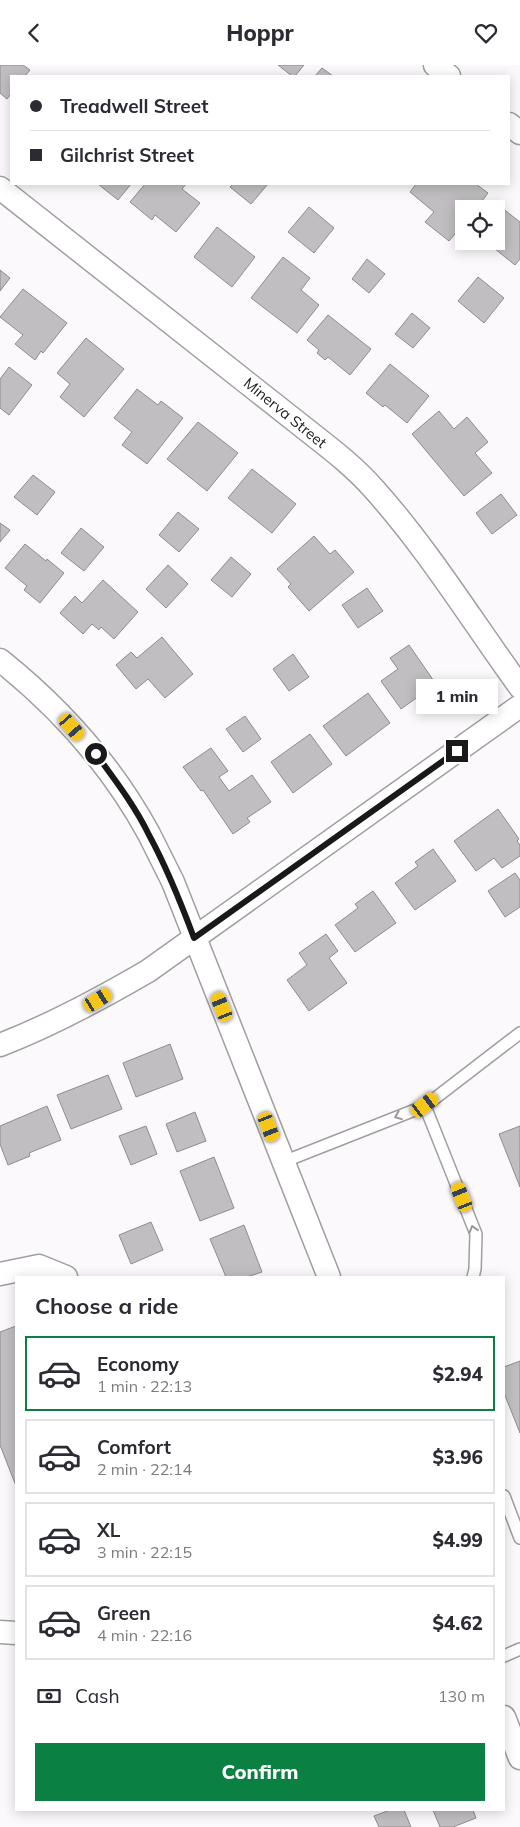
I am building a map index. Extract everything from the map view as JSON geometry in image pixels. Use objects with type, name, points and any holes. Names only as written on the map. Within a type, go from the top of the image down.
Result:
[{"type":"street","points":[[435,65],[448,75]]},
{"type":"street","points":[[510,125],[520,133]]},
{"type":"street","name":"Minerva Street","points":[[0,188],[346,462],[372,487],[411,534],[520,687]]},
{"type":"street","points":[[0,659],[60,713],[96,754],[120,787],[149,833],[172,883],[329,1276]]},
{"type":"street","points":[[0,1045],[54,1023],[148,971],[520,706]]},
{"type":"street","points":[[0,1273],[39,1266],[64,1276]]},
{"type":"street","points":[[0,1632],[15,1633]]},
{"type":"street","points":[[505,1720],[520,1758]]},
{"type":"lane","points":[[283,1162],[425,1105],[520,1033]]},
{"type":"lane","points":[[425,1105],[476,1234],[473,1276]]},
{"type":"lane","points":[[505,1499],[520,1537]]},
{"type":"lane","points":[[505,1656],[520,1649]]},
{"type":"building","points":[[0,65],[23,65],[30,70],[26,75],[10,75],[10,95],[7,99],[0,93]]},
{"type":"building","points":[[278,65],[304,65],[296,75],[291,75]]},
{"type":"building","points":[[322,68],[332,75],[316,75]]},
{"type":"building","points":[[99,185],[130,185],[118,200]]},
{"type":"building","points":[[144,185],[185,185],[182,189],[200,203],[176,232],[155,215],[152,220],[130,202]]},
{"type":"building","points":[[232,185],[267,185],[251,204],[230,187]]},
{"type":"building","points":[[415,185],[477,185],[488,193],[483,200],[455,200],[455,234],[449,241],[425,222],[434,212],[410,192]]},
{"type":"building","points":[[309,207],[334,228],[314,253],[288,232]]},
{"type":"building","points":[[505,210],[520,222],[520,259],[515,265],[496,250],[505,250]]},
{"type":"building","points":[[217,227],[255,257],[232,287],[194,257]]},
{"type":"building","points":[[283,257],[310,278],[301,290],[319,305],[297,333],[251,298]]},
{"type":"building","points":[[367,259],[385,274],[369,293],[352,279]]},
{"type":"building","points":[[0,270],[10,278],[0,291]]},
{"type":"building","points":[[478,277],[504,298],[484,323],[458,301]]},
{"type":"building","points":[[23,289],[67,323],[35,360],[15,344],[23,335],[0,317]]},
{"type":"building","points":[[412,313],[430,328],[413,348],[395,334]]},
{"type":"building","points":[[328,315],[371,349],[350,375],[328,357],[325,360],[317,353],[319,350],[307,340]]},
{"type":"building","points":[[86,338],[124,369],[84,417],[60,397],[70,384],[57,373]]},
{"type":"building","points":[[390,364],[429,396],[407,423],[385,405],[383,407],[366,393]]},
{"type":"building","points":[[9,367],[32,385],[9,415],[0,408],[0,379]]},
{"type":"building","points":[[137,389],[158,405],[161,401],[183,418],[147,464],[122,445],[132,432],[114,418]]},
{"type":"building","points":[[439,411],[454,429],[467,417],[488,442],[475,453],[492,473],[464,496],[412,434]]},
{"type":"building","points":[[198,422],[238,453],[207,491],[167,459]]},
{"type":"building","points":[[252,469],[296,504],[272,533],[228,498]]},
{"type":"building","points":[[33,475],[55,492],[37,515],[14,497]]},
{"type":"building","points":[[501,494],[517,515],[492,534],[476,513]]},
{"type":"building","points":[[178,512],[199,529],[179,552],[159,535]]},
{"type":"building","points":[[0,523],[10,530],[0,542]]},
{"type":"building","points":[[81,528],[104,547],[84,571],[61,553]]},
{"type":"building","points":[[314,536],[330,554],[335,550],[354,572],[309,611],[288,587],[291,584],[277,569]]},
{"type":"building","points":[[25,544],[64,573],[40,603],[24,590],[27,586],[5,568]]},
{"type":"building","points":[[231,557],[251,574],[232,597],[211,580]]},
{"type":"building","points":[[168,565],[188,584],[166,608],[146,589]]},
{"type":"building","points":[[103,580],[138,612],[114,639],[101,627],[99,630],[92,624],[83,634],[60,613],[75,596],[82,603]]},
{"type":"building","points":[[367,588],[383,611],[358,628],[342,605]]},
{"type":"building","points":[[162,637],[193,674],[165,698],[148,679],[136,689],[116,665],[131,652],[137,658]]},
{"type":"building","points":[[409,645],[436,684],[401,709],[381,681],[398,669],[390,658]]},
{"type":"building","points":[[293,654],[309,677],[289,691],[273,669]]},
{"type":"building","points":[[368,693],[390,723],[346,756],[323,726]]},
{"type":"building","points":[[245,716],[261,739],[243,752],[226,729]]},
{"type":"building","points":[[310,734],[332,764],[293,793],[271,762]]},
{"type":"building","points":[[211,748],[228,771],[219,777],[229,791],[252,775],[271,802],[247,818],[250,822],[233,834],[203,790],[201,791],[183,767]]},
{"type":"building","points":[[498,809],[519,839],[517,841],[520,845],[520,856],[502,868],[494,858],[476,871],[454,841]]},
{"type":"building","points":[[433,849],[456,881],[415,910],[395,883],[418,866],[415,862]]},
{"type":"building","points":[[515,873],[520,880],[520,907],[505,917],[488,891]]},
{"type":"building","points":[[373,891],[396,923],[355,952],[335,925],[358,908],[355,904]]},
{"type":"building","points":[[326,934],[338,951],[329,958],[347,983],[309,1011],[287,980],[307,965],[299,953]]},
{"type":"building","points":[[170,1044],[183,1079],[136,1097],[123,1063]]},
{"type":"building","points":[[108,1075],[122,1109],[71,1129],[57,1095]]},
{"type":"building","points":[[47,1106],[61,1140],[29,1153],[30,1156],[8,1165],[0,1144],[0,1126]]},
{"type":"building","points":[[195,1112],[206,1141],[177,1152],[166,1124]]},
{"type":"building","points":[[146,1126],[157,1154],[131,1165],[119,1136]]},
{"type":"building","points":[[520,1126],[520,1187],[499,1134]]},
{"type":"building","points":[[214,1157],[234,1208],[200,1221],[180,1171]]},
{"type":"building","points":[[151,1222],[163,1250],[131,1264],[119,1235]]},
{"type":"building","points":[[244,1225],[262,1272],[250,1276],[226,1276],[210,1239]]},
{"type":"building","points":[[15,1326],[15,1483],[0,1445],[0,1332]]},
{"type":"building","points":[[520,1361],[520,1433],[505,1396],[505,1367]]},
{"type":"building","points":[[387,1811],[404,1811],[411,1827],[379,1827],[374,1816]]},
{"type":"building","points":[[433,1811],[473,1811],[476,1818],[453,1827],[440,1827]]},
{"type":"route","points":[[96,754],[120,787],[149,833],[194,938],[457,751]]}]
